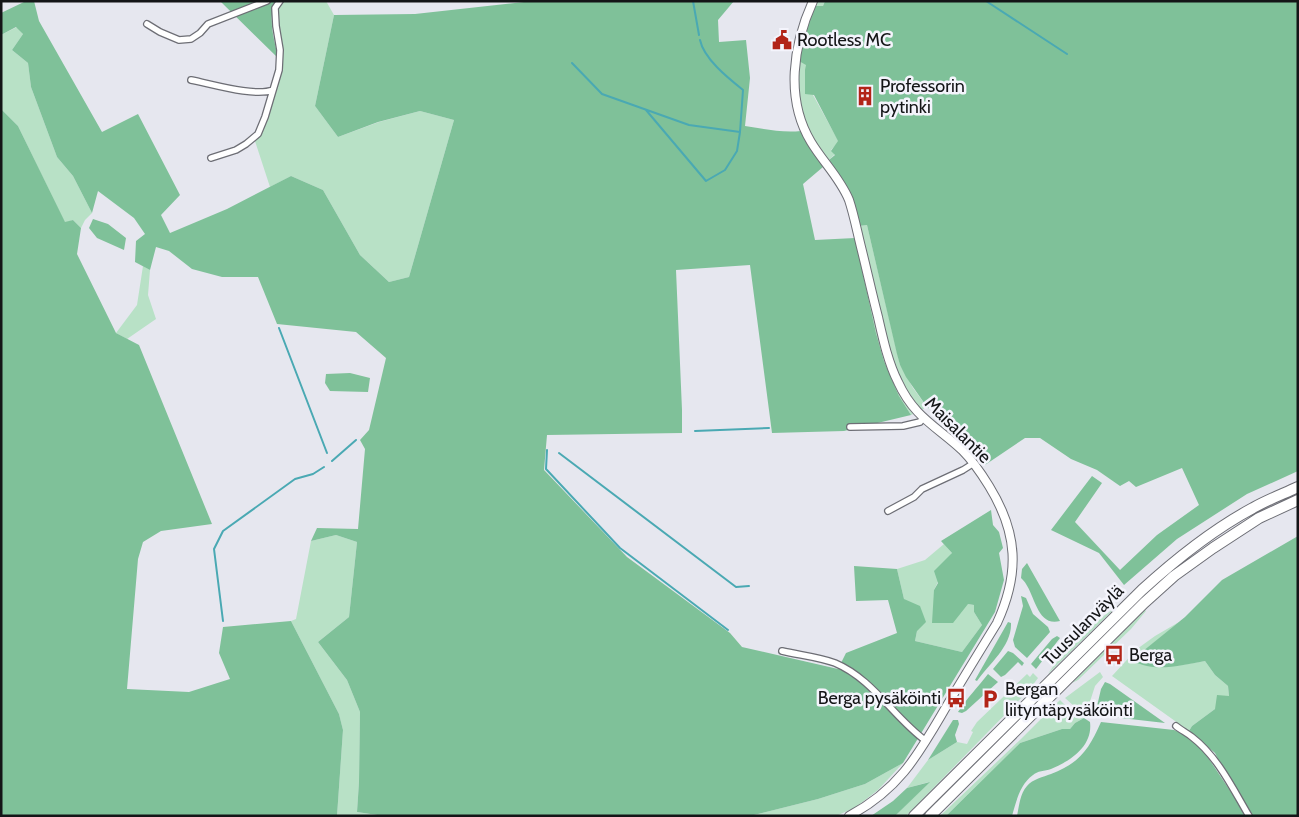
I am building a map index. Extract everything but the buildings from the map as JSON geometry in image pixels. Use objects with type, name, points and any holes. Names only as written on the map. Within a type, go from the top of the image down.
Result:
[{"type":"highway","name":"Tuusulanväylä","points":[[914,816],[1169,565],[1198,542],[1252,508],[1298,487]]},
{"type":"highway","name":"Tuusulanväylä","points":[[930,816],[1137,610],[1174,576],[1259,518],[1298,500]]},
{"type":"main road","name":"Maisalantie","points":[[813,1],[798,47],[794,75],[795,100],[798,113],[810,140],[842,184],[850,200],[884,343],[891,366],[904,395],[924,418],[974,463],[993,492],[1006,522],[1013,550],[1013,567],[1005,606],[997,623],[926,741],[913,761],[894,784],[872,803],[849,816]]},
{"type":"street","points":[[146,24],[179,40],[190,39],[200,33],[208,24],[267,1]]},
{"type":"street","points":[[211,158],[241,148],[258,134],[266,117],[278,70],[280,50],[275,8],[280,1]]},
{"type":"street","points":[[191,80],[255,93],[273,90]]},
{"type":"street","points":[[850,427],[903,426],[920,422],[924,418]]},
{"type":"street","points":[[888,511],[914,497],[922,489],[974,463]]},
{"type":"street","points":[[782,651],[833,663],[849,671],[866,683],[916,734],[926,741]]},
{"type":"street","points":[[1176,726],[1192,736],[1207,751],[1221,769],[1249,816]]},
{"type":"green space","points":[[26,1],[34,1],[39,21],[102,132],[138,114],[180,195],[161,215],[170,233],[227,209],[291,176],[323,190],[360,255],[389,282],[409,277],[454,120],[420,111],[378,122],[338,137],[315,106],[334,15],[415,14],[533,1],[734,1],[718,20],[719,42],[746,40],[750,78],[745,126],[780,131],[801,131],[823,167],[803,184],[815,240],[855,238],[884,361],[899,396],[911,415],[844,431],[772,433],[750,265],[676,270],[682,433],[547,435],[544,470],[627,557],[730,633],[742,647],[838,669],[846,653],[897,633],[888,600],[856,601],[854,566],[897,569],[904,599],[920,606],[926,622],[917,631],[915,641],[962,652],[982,625],[974,612],[974,605],[968,604],[953,623],[932,623],[934,590],[938,583],[934,571],[952,553],[941,541],[991,510],[993,525],[999,532],[1003,548],[999,553],[1004,580],[995,612],[903,763],[865,784],[818,799],[750,816],[384,816],[357,812],[360,712],[347,680],[318,642],[349,617],[357,542],[336,535],[311,541],[317,528],[358,529],[365,449],[360,440],[369,430],[386,358],[356,332],[277,324],[258,277],[222,277],[192,269],[169,251],[156,247],[150,270],[135,262],[136,241],[145,234],[134,218],[98,191],[92,213],[73,176],[57,157],[31,87],[28,63],[12,50],[23,34],[16,27],[1,35],[1,13]]},
{"type":"green space","points":[[220,1],[277,1],[272,14],[272,21],[278,58]]},
{"type":"green space","points":[[277,1],[326,1],[334,15],[315,106],[338,137],[379,122],[420,111],[454,120],[409,277],[389,282],[360,255],[323,190],[291,176],[270,187],[253,135],[265,113],[278,58],[272,24],[273,7]]},
{"type":"green space","points":[[810,1],[825,1],[806,64],[813,95],[839,142],[831,150],[835,154],[829,160],[846,185],[854,202],[859,226],[867,225],[900,365],[913,388],[927,407],[911,415],[899,396],[884,361],[850,216],[844,198],[839,187],[823,167],[801,131],[793,104],[792,76]]},
{"type":"green space","points":[[825,1],[1298,1],[1298,471],[1247,494],[1177,539],[1124,585],[1099,553],[1051,530],[1092,476],[1102,483],[1075,522],[1120,570],[1157,535],[1199,505],[1182,468],[1136,487],[1129,481],[1120,486],[1097,470],[1071,459],[1040,438],[1025,438],[985,465],[972,443],[927,407],[900,365],[867,225],[859,226],[854,202],[846,185],[829,160],[835,155],[831,151],[838,141],[814,95],[805,94],[806,65],[799,61],[815,6],[823,6]]},
{"type":"green space","points":[[17,27],[23,34],[12,50],[28,63],[31,87],[57,157],[73,176],[92,213],[85,220],[81,228],[73,220],[65,223],[18,126],[1,109],[1,35]]},
{"type":"green space","points":[[1,109],[18,126],[65,222],[73,220],[81,228],[77,254],[116,333],[139,345],[212,524],[161,531],[143,542],[138,559],[127,689],[189,692],[230,679],[219,653],[223,627],[291,621],[339,714],[343,730],[337,816],[1,816]]},
{"type":"green space","points":[[93,219],[108,224],[126,238],[124,250],[97,238],[89,228]]},
{"type":"green space","points":[[143,266],[150,270],[148,295],[156,319],[127,339],[116,333],[137,305]]},
{"type":"green space","points":[[350,373],[370,378],[368,392],[330,391],[325,383],[326,374]]},
{"type":"green space","points":[[336,535],[357,542],[349,617],[318,642],[347,680],[360,712],[357,812],[384,816],[337,816],[343,730],[339,714],[291,621],[296,619],[311,541]]},
{"type":"green space","points":[[1298,536],[1298,816],[1253,816],[1229,781],[1215,753],[1189,731],[1192,726],[1215,709],[1217,695],[1229,696],[1228,686],[1215,675],[1205,661],[1174,666],[1150,667],[1132,660],[1185,617],[1222,580]]},
{"type":"green space","points":[[944,544],[952,553],[934,590],[974,605],[974,612],[982,625],[962,652],[915,641],[917,631],[904,599],[897,569],[925,560]]},
{"type":"green space","points":[[1027,563],[1060,621],[1053,622],[1047,620],[1038,610],[1025,582],[1021,578],[1022,569]]},
{"type":"green space","points":[[1021,596],[1026,598],[1033,614],[1048,627],[1050,632],[1027,658],[1015,647],[1013,640],[1023,606]]},
{"type":"green space","points":[[1112,610],[1048,674],[1056,662],[1098,620]]},
{"type":"green space","points":[[1145,610],[1131,629],[1078,680],[1072,683]]},
{"type":"green space","points":[[1008,622],[1011,623],[1010,631],[1004,647],[977,681],[975,680]]},
{"type":"green space","points":[[1179,622],[1133,660],[1160,667],[1205,661],[1215,675],[1228,686],[1229,696],[1192,726],[1189,731],[1112,676],[1137,649]]},
{"type":"green space","points":[[1057,636],[1060,638],[1036,669],[1031,664],[1052,639]]},
{"type":"green space","points":[[1008,651],[1024,663],[1022,666],[1018,662],[1001,677],[993,669]]},
{"type":"green space","points":[[1100,672],[1103,677],[1095,686],[1086,714],[1065,698]]},
{"type":"green space","points":[[1033,673],[1038,678],[1029,690],[906,816],[895,816],[929,782],[907,788],[928,760],[957,742],[967,744],[973,732],[971,731],[977,722],[1027,674],[1030,677]]},
{"type":"green space","points":[[988,674],[998,682],[966,711],[958,712],[969,697]]},
{"type":"green space","points":[[1105,682],[1165,723],[1095,715],[1101,689]]},
{"type":"green space","points":[[1060,700],[1072,712],[1084,718],[1075,723],[1070,729],[1062,729],[1020,743],[946,816],[940,816],[1021,739]]},
{"type":"green space","points":[[1084,718],[1090,722],[1090,731],[1084,745],[1066,762],[1037,773],[1029,779],[1019,794],[1012,816],[946,816],[1020,743],[1062,729],[1070,729],[1075,723]]},
{"type":"green space","points":[[953,720],[958,720],[959,724],[955,735],[957,742],[928,760]]},
{"type":"green space","points":[[1101,722],[1174,730],[1186,735],[1203,750],[1247,816],[1017,816],[1021,796],[1027,786],[1035,780],[1061,770],[1076,760],[1088,747]]},
{"type":"green space","points":[[903,763],[878,790],[856,807],[836,816],[750,816],[818,799],[865,784]]},
{"type":"green space","points":[[930,782],[895,816],[871,816],[893,801],[907,788]]},
{"type":"waterway","points":[[693,1],[699,35]]},
{"type":"waterway","points":[[986,1],[1067,54]]},
{"type":"waterway","points":[[646,110],[706,181],[725,170],[737,151],[743,90],[711,61],[700,40]]},
{"type":"waterway","points":[[572,63],[602,94],[689,125],[740,132]]},
{"type":"waterway","points":[[279,328],[327,453]]},
{"type":"waterway","points":[[695,431],[769,428]]},
{"type":"waterway","points":[[332,461],[356,440]]},
{"type":"waterway","points":[[547,450],[546,469],[620,548],[728,630]]},
{"type":"waterway","points":[[559,453],[736,587],[749,586]]},
{"type":"waterway","points":[[223,621],[214,549],[223,531],[295,479],[313,474],[324,467]]},
{"type":"place","name":"Rootless MC","points":[[782,40]]},
{"type":"place","name":"Professorin pytinki","points":[[865,96]]},
{"type":"place","name":"Berga","points":[[1114,655]]},
{"type":"place","name":"Berga pysäköinti","points":[[956,698]]},
{"type":"place","name":"Bergan liityntäpysäköinti","points":[[990,699]]}]
